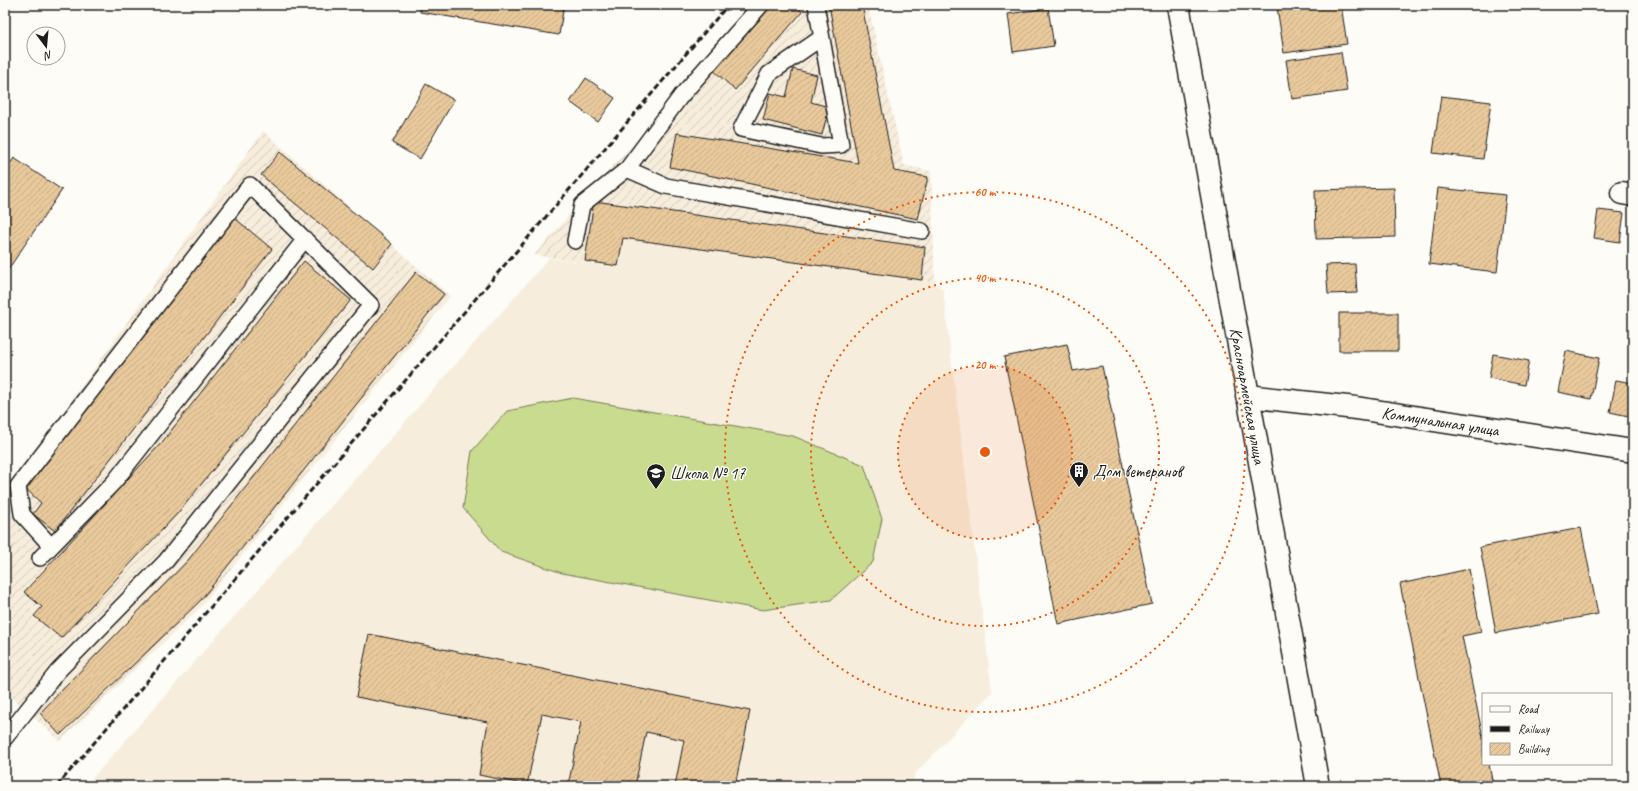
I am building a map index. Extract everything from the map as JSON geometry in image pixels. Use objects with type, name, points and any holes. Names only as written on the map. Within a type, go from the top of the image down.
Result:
[{"type":"street","name":"Красноармейская улица","points":[[1178,5],[1318,786]]},
{"type":"street","name":"Коммунальная улица","points":[[1247,396],[1356,408],[1633,451]]},
{"type":"lane","points":[[575,241],[582,205],[627,168],[682,96],[761,5]]},
{"type":"lane","points":[[816,5],[840,145],[821,146],[741,129],[769,74],[821,38]]},
{"type":"lane","points":[[627,168],[666,186],[922,231]]},
{"type":"lane","points":[[5,738],[58,671],[166,561],[372,304],[250,185],[18,486],[22,514],[51,546]]},
{"type":"lane","points":[[40,558],[114,482],[305,239]]},
{"type":"shaded area","points":[[757,5],[868,5],[904,165],[931,171],[935,283],[625,241],[618,268],[534,255]]},
{"type":"shaded area","points":[[263,131],[450,296],[200,608],[60,741],[7,693],[12,633],[8,490]]},
{"type":"shaded area","name":"Школа № 17","points":[[625,241],[935,283],[943,289],[992,692],[915,774],[911,786],[89,786],[91,780],[549,258],[618,268]]},
{"type":"green space","points":[[573,398],[793,436],[864,465],[882,519],[873,562],[831,600],[763,610],[562,573],[501,552],[463,508],[472,451],[507,411]]},
{"type":"building","points":[[421,5],[564,5],[559,35],[420,12]]},
{"type":"building","points":[[771,5],[796,5],[802,12],[735,90],[712,69]]},
{"type":"building","points":[[829,5],[862,5],[894,171],[928,177],[918,219],[670,167],[677,133],[858,163]]},
{"type":"building","points":[[1292,5],[1341,5],[1347,44],[1284,53],[1277,7]]},
{"type":"building","points":[[1048,8],[1054,46],[1013,52],[1008,14]]},
{"type":"building","points":[[1341,52],[1347,91],[1292,99],[1286,60]]},
{"type":"building","points":[[793,69],[817,75],[811,102],[829,107],[822,135],[763,120],[770,93],[786,97]]},
{"type":"building","points":[[586,78],[615,98],[598,122],[570,102]]},
{"type":"building","points":[[426,84],[454,100],[420,159],[392,143]]},
{"type":"building","points":[[1441,96],[1491,102],[1483,159],[1433,153]]},
{"type":"building","points":[[280,152],[392,244],[373,268],[261,175]]},
{"type":"building","points":[[14,158],[62,190],[5,274],[5,171]]},
{"type":"building","points":[[1394,188],[1395,237],[1316,239],[1315,190]]},
{"type":"building","points":[[1438,188],[1506,195],[1497,272],[1429,264]]},
{"type":"building","points":[[594,201],[925,247],[922,280],[623,238],[618,266],[585,261]]},
{"type":"building","points":[[1598,210],[1624,213],[1620,242],[1594,238]]},
{"type":"building","points":[[231,215],[272,249],[55,531],[33,514],[41,503],[25,488]]},
{"type":"building","points":[[304,261],[351,300],[178,513],[61,638],[34,616],[42,607],[24,592],[163,441]]},
{"type":"building","points":[[1355,264],[1357,293],[1328,294],[1326,265]]},
{"type":"building","points":[[416,272],[444,294],[200,601],[60,735],[40,713],[189,559]]},
{"type":"building","points":[[1339,313],[1398,313],[1398,351],[1339,351]]},
{"type":"building","name":"Дом ветеранов","points":[[1067,344],[1073,371],[1102,366],[1152,604],[1058,624],[1004,357]]},
{"type":"building","points":[[1566,351],[1599,358],[1591,399],[1558,392]]},
{"type":"building","points":[[1493,354],[1529,361],[1524,385],[1489,378]]},
{"type":"building","points":[[1616,380],[1633,383],[1633,417],[1610,412]]},
{"type":"building","points":[[1581,528],[1598,614],[1496,633],[1480,547]]},
{"type":"building","points":[[1469,569],[1481,632],[1462,636],[1482,732],[1482,765],[1489,765],[1493,786],[1441,786],[1400,584]]},
{"type":"building","points":[[369,634],[750,711],[735,786],[675,786],[684,740],[646,732],[635,786],[568,786],[581,722],[542,714],[527,785],[479,775],[488,722],[356,697]]},
{"type":"railway","points":[[57,786],[728,5]]},
{"type":"place","name":"Дом ветеранов","points":[[1079,488]]},
{"type":"place","name":"Школа № 17","points":[[656,490]]}]
